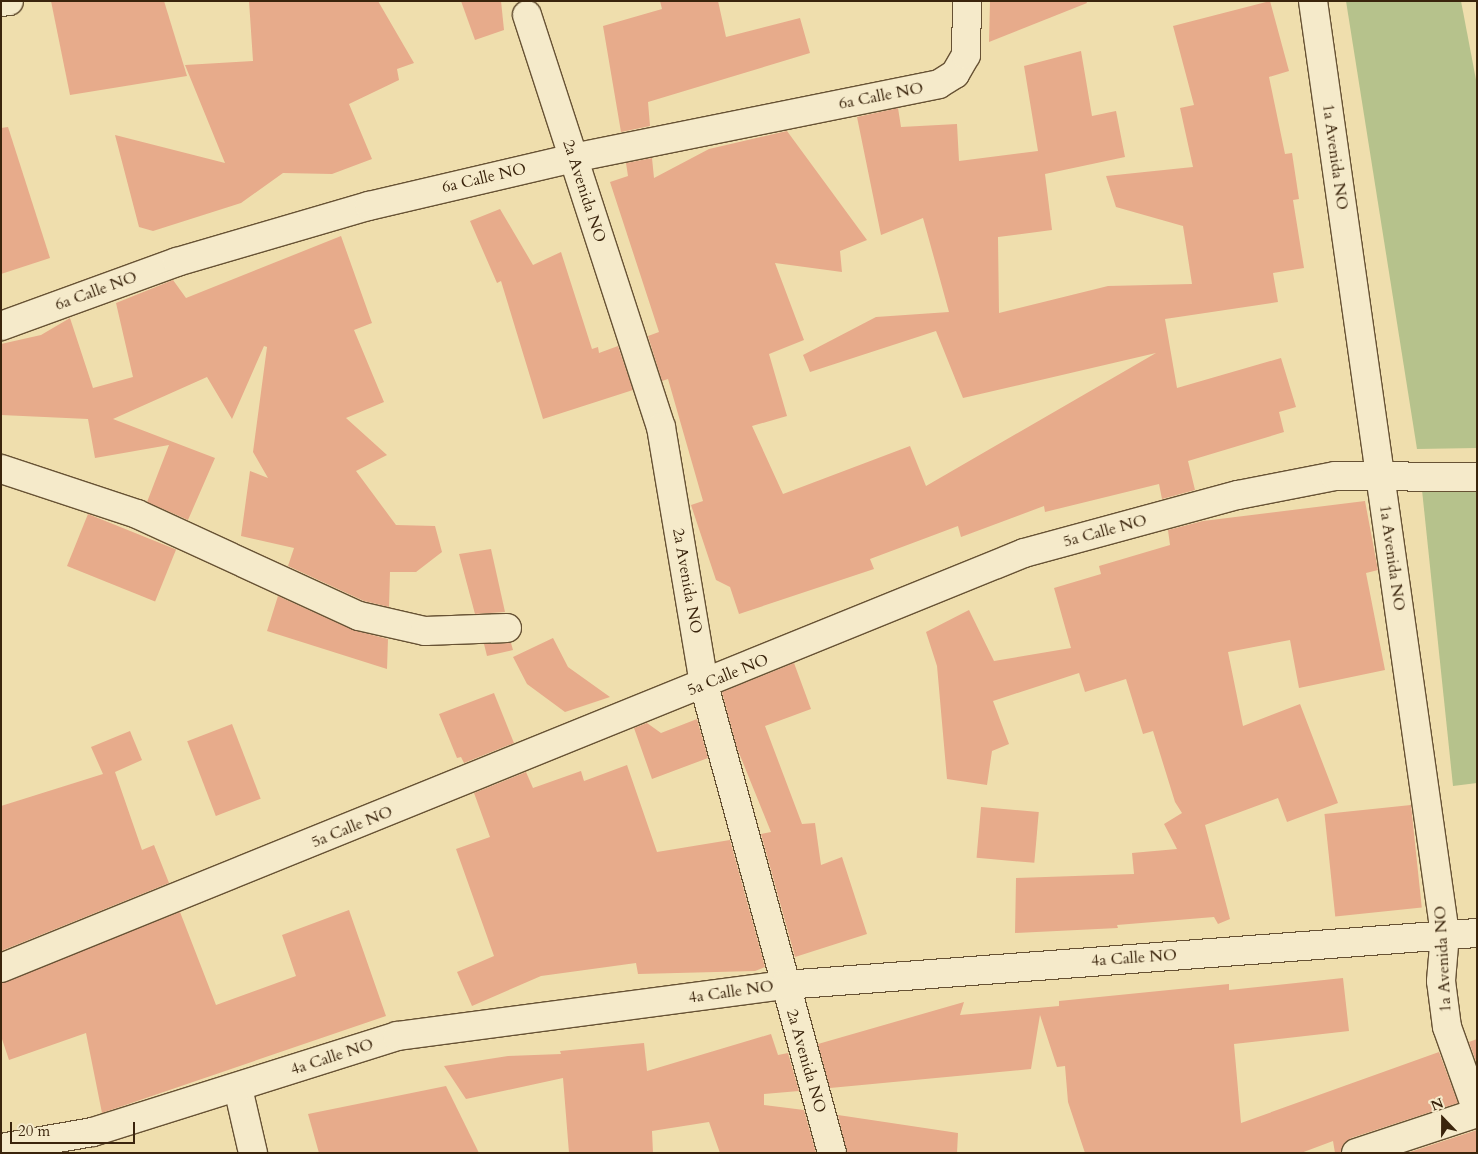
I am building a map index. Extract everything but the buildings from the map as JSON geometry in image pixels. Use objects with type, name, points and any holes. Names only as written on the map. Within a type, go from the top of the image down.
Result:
[{"type":"street","points":[[1,2],[9,1]]},
{"type":"street","name":"6a Calle NO","points":[[1,326],[177,262],[369,206],[573,158],[938,84],[955,74],[966,55],[968,1]]},
{"type":"street","name":"1a Avenida NO","points":[[1313,1],[1445,934],[1441,981],[1447,1027],[1477,1112]]},
{"type":"street","name":"2a Avenida NO","points":[[526,15],[661,428],[704,685],[832,1153]]},
{"type":"street","points":[[1,470],[137,514],[359,616],[425,631],[507,628]]},
{"type":"street","name":"5a Calle NO","points":[[1,968],[704,685],[1024,553],[1238,494],[1334,476],[1477,477]]},
{"type":"street","name":"4a Calle NO","points":[[1,1148],[93,1142],[238,1088],[397,1036],[785,985],[1477,932]]},
{"type":"street","points":[[238,1088],[253,1153]]},
{"type":"street","points":[[1356,1153],[1477,1112]]},
{"type":"green space","points":[[1346,1],[1461,1],[1477,85],[1477,448],[1417,449]]},
{"type":"green space","points":[[1477,489],[1477,783],[1453,786],[1422,490]]}]
